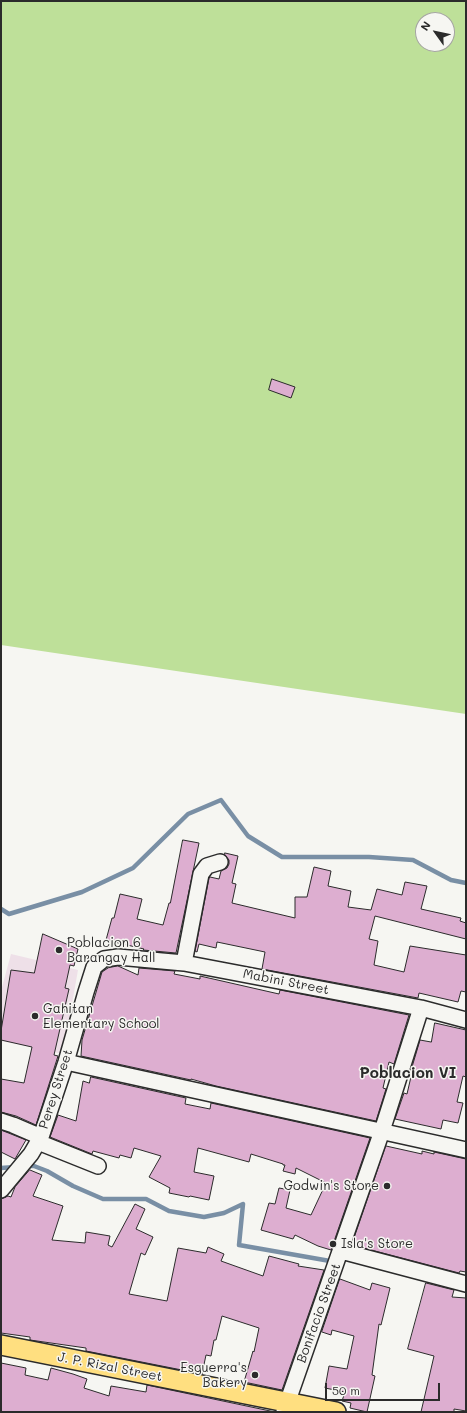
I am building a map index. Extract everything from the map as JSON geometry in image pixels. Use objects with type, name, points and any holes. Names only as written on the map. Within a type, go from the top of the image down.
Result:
[{"type":"main road","name":"J. P. Rizal Street","points":[[1,1345],[286,1407],[336,1412]]},
{"type":"street","points":[[184,962],[201,874],[207,866],[220,862]]},
{"type":"street","name":"Mabini Street","points":[[104,959],[118,957],[184,962],[421,1008],[466,1020]]},
{"type":"street","name":"Perey Street","points":[[6,1185],[36,1145],[66,1062],[94,967],[104,959]]},
{"type":"street","name":"Bonifacio Street","points":[[286,1407],[382,1131],[421,1008]]},
{"type":"street","points":[[66,1062],[466,1150]]},
{"type":"street","points":[[1,1121],[13,1125],[36,1145],[98,1166]]},
{"type":"street","points":[[341,1251],[466,1284]]},
{"type":"shaded area","name":"Gahitan Elementary School","points":[[11,954],[78,970],[63,1054],[1,1041],[1,991]]},
{"type":"green space","points":[[1,1],[466,1],[466,714],[1,645]]},
{"type":"building","points":[[272,379],[295,387],[291,398],[269,390]]},
{"type":"building","points":[[183,840],[199,843],[176,953],[143,950],[144,949],[106,940],[112,918],[114,918],[120,894],[142,899],[137,919],[163,925],[170,903]]},
{"type":"building","points":[[225,853],[238,856],[232,883],[236,884],[232,903],[295,918],[295,897],[307,897],[314,867],[331,871],[328,886],[351,891],[348,907],[371,910],[377,889],[402,895],[405,882],[427,886],[421,909],[461,918],[460,921],[466,923],[466,939],[375,916],[369,939],[378,941],[374,965],[404,972],[410,946],[466,955],[466,992],[461,991],[458,1002],[419,993],[418,998],[262,969],[265,952],[217,942],[216,948],[199,944],[197,952],[195,951],[209,878],[219,879],[221,871],[227,868],[229,860]]},
{"type":"building","points":[[43,934],[78,949],[74,966],[70,965],[65,988],[69,989],[54,1055],[58,1056],[36,1125],[16,1116],[1,1112],[1,1079],[24,1083],[32,1047],[1,1040],[1,1031],[11,970],[34,973]]},
{"type":"building","points":[[118,966],[138,975],[139,968],[175,971],[174,974],[200,979],[200,976],[279,994],[280,990],[409,1015],[394,1064],[389,1062],[383,1088],[386,1089],[376,1121],[216,1086],[191,1079],[81,1056],[82,1040],[102,972],[108,968]]},
{"type":"building","points":[[435,1023],[466,1030],[466,1077],[463,1076],[457,1102],[463,1103],[458,1123],[443,1120],[441,1129],[395,1119],[404,1093],[407,1094],[412,1067],[420,1040],[431,1042]]},
{"type":"building","points":[[91,1077],[186,1098],[185,1104],[210,1109],[211,1103],[370,1138],[331,1250],[318,1246],[295,1235],[293,1239],[261,1230],[269,1203],[275,1204],[279,1188],[290,1190],[286,1208],[311,1215],[326,1183],[296,1168],[295,1174],[283,1171],[285,1165],[283,1164],[251,1154],[249,1162],[198,1148],[194,1172],[214,1176],[209,1200],[169,1193],[170,1188],[149,1177],[161,1156],[134,1148],[131,1158],[120,1155],[119,1158],[93,1151],[92,1154],[50,1137],[58,1115],[76,1121],[83,1081],[89,1083]]},
{"type":"building","points":[[1,1130],[26,1140],[15,1159],[1,1152]]},
{"type":"building","points":[[386,1146],[422,1154],[422,1151],[434,1154],[434,1152],[466,1159],[466,1272],[460,1271],[459,1273],[352,1245]]},
{"type":"building","points":[[30,1170],[42,1175],[33,1196],[63,1206],[52,1240],[85,1243],[86,1232],[110,1236],[108,1245],[112,1247],[135,1204],[145,1209],[136,1229],[153,1237],[145,1255],[141,1253],[129,1294],[167,1301],[178,1248],[206,1253],[208,1247],[224,1254],[221,1261],[263,1276],[269,1256],[299,1264],[298,1266],[324,1270],[282,1390],[244,1382],[253,1351],[254,1352],[259,1328],[222,1316],[216,1340],[214,1340],[211,1356],[206,1355],[202,1374],[86,1351],[86,1348],[30,1340],[30,1337],[1,1333],[1,1199],[8,1196],[11,1197],[15,1187]]},
{"type":"building","points":[[340,1279],[370,1290],[372,1283],[390,1288],[381,1325],[379,1324],[372,1375],[375,1376],[367,1412],[350,1408],[351,1403],[342,1401],[345,1392],[325,1388],[329,1366],[347,1369],[354,1336],[332,1330],[331,1335],[322,1332]]},
{"type":"building","points":[[426,1283],[454,1290],[452,1297],[466,1298],[466,1411],[454,1409],[454,1412],[421,1412],[434,1356],[408,1349]]},
{"type":"building","points":[[1,1363],[26,1368],[25,1375],[48,1380],[51,1368],[73,1374],[87,1379],[84,1388],[109,1396],[111,1386],[146,1392],[147,1385],[275,1412],[1,1412]]},
{"type":"waterway","points":[[1,909],[9,914],[82,892],[133,868],[188,814],[221,800],[248,836],[282,857],[369,857],[413,860],[451,880],[466,883]]},
{"type":"waterway","points":[[27,1166],[34,1166],[47,1171],[73,1186],[103,1199],[146,1199],[169,1211],[204,1217],[224,1213],[243,1204],[239,1245],[330,1261]]},
{"type":"waterway","points":[[1,1168],[15,1167]]},
{"type":"place","name":"Poblacion 6 Barangay Hall","points":[[59,950]]},
{"type":"place","name":"Gahitan Elementary School","points":[[35,1016]]},
{"type":"place","name":"Godwin's Store","points":[[387,1186]]},
{"type":"place","name":"Isla's Store","points":[[333,1244]]},
{"type":"place","name":"Esguerra's Bakery","points":[[255,1375]]},
{"type":"district","name":"Poblacion VI","points":[[408,1073]]}]
